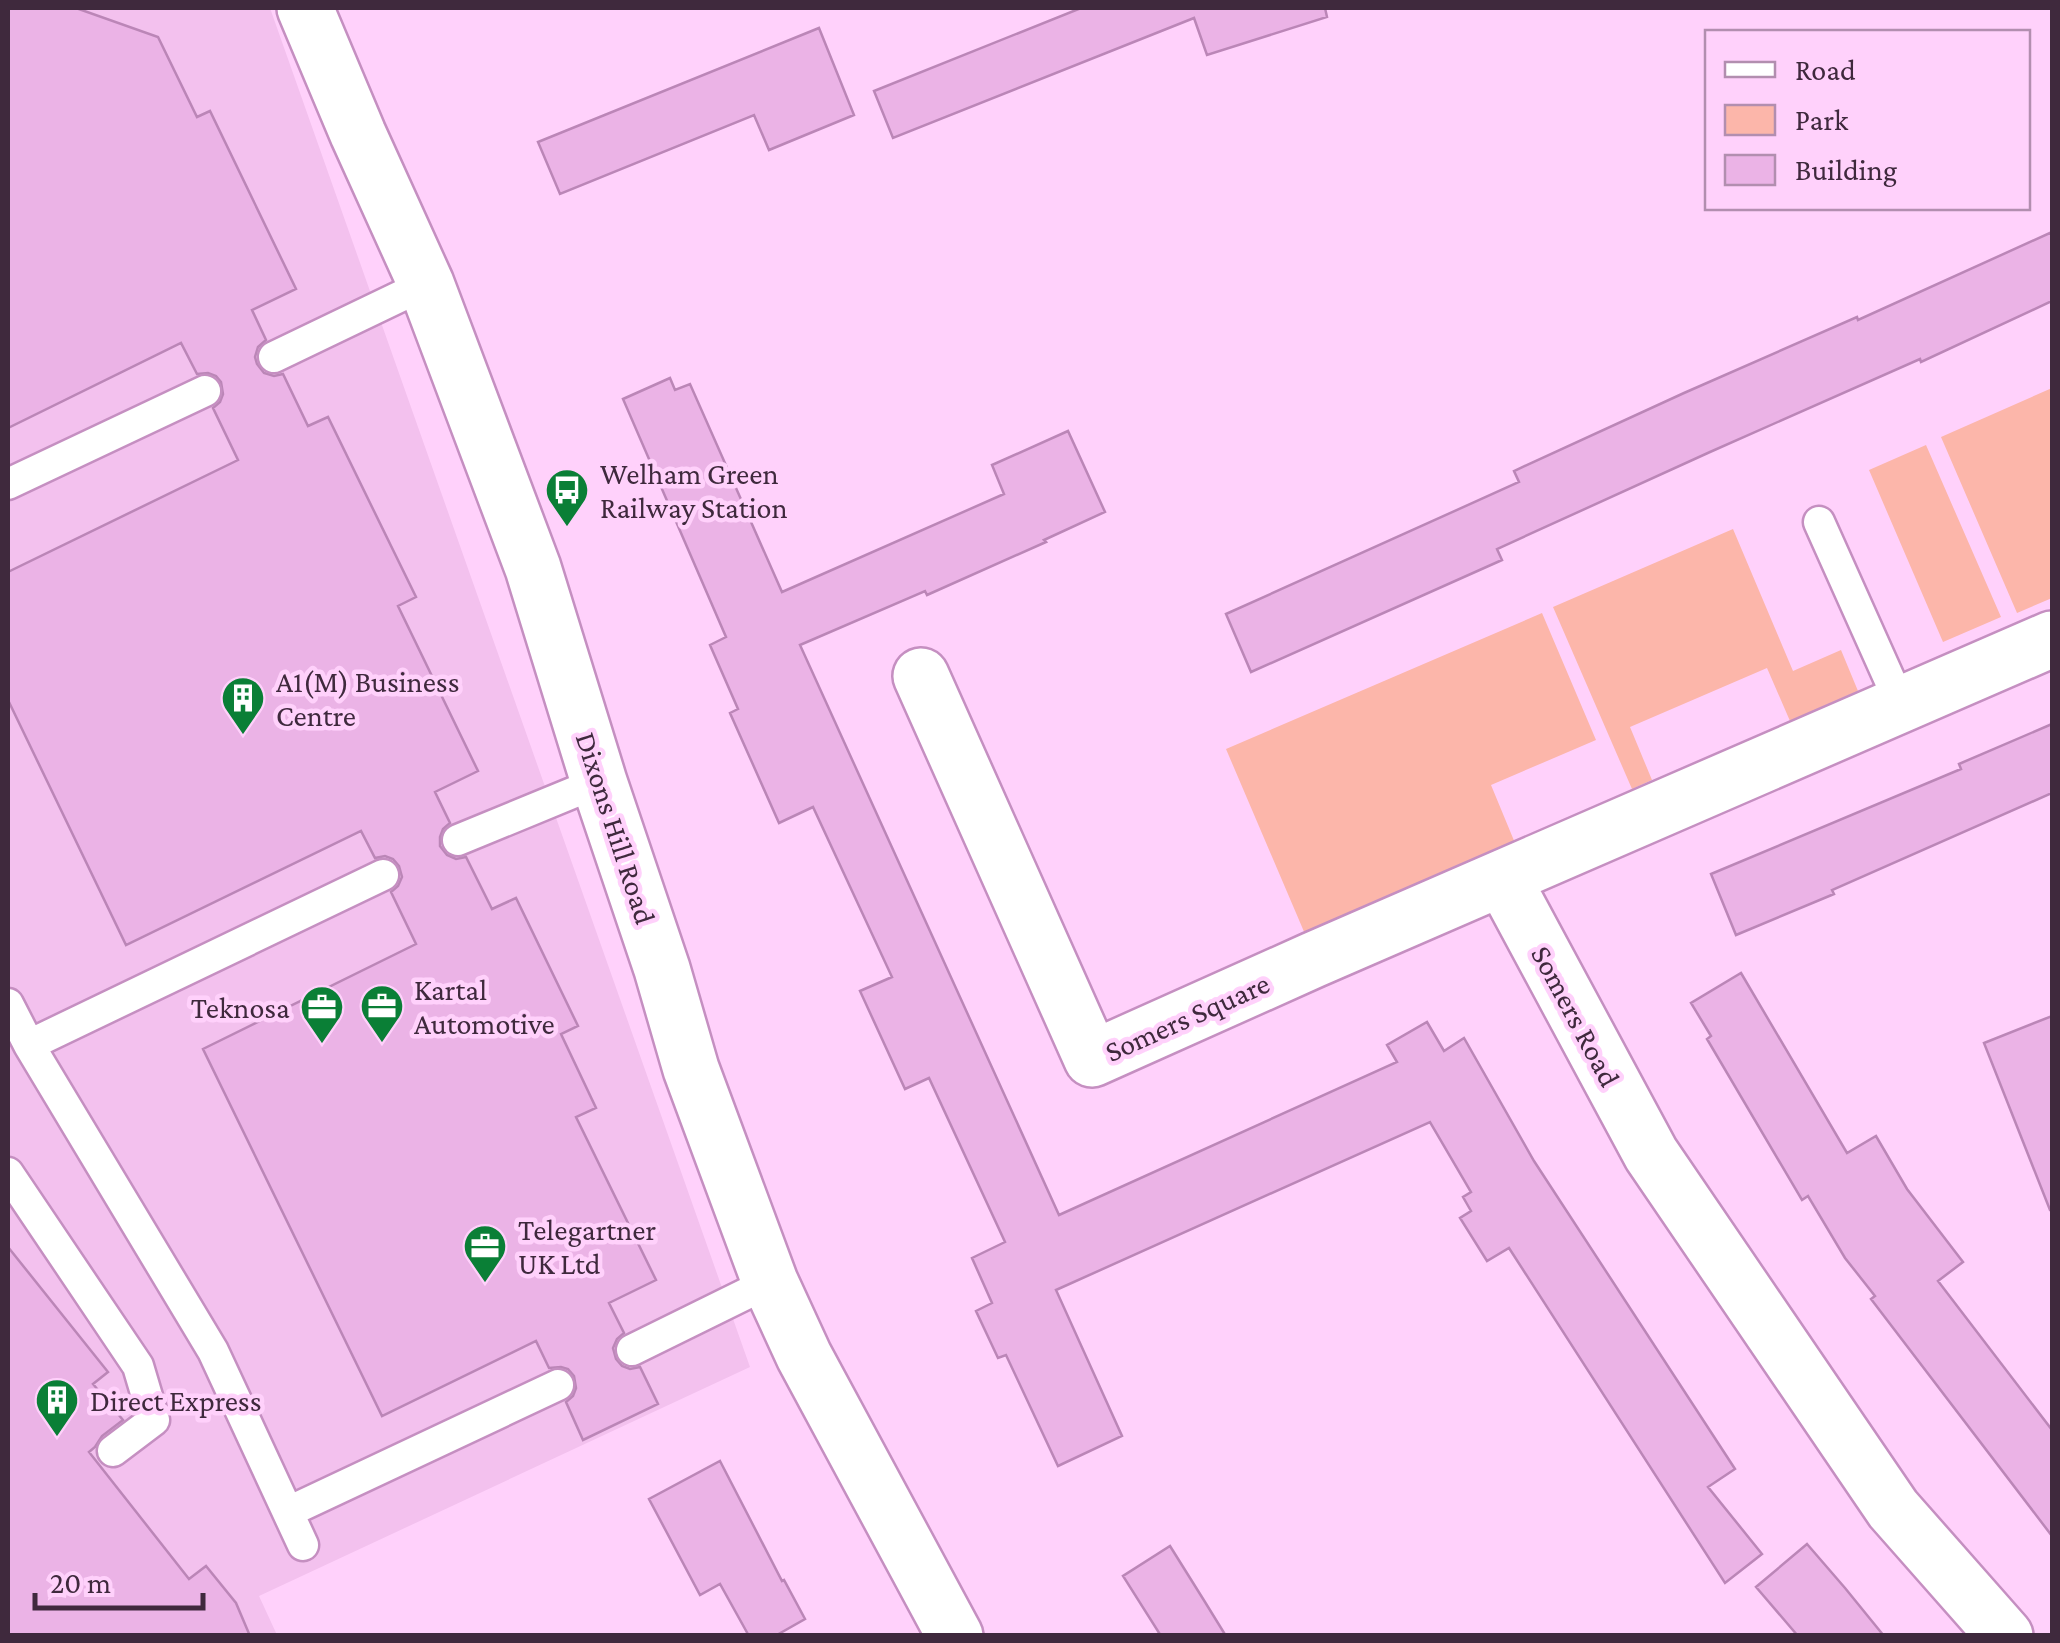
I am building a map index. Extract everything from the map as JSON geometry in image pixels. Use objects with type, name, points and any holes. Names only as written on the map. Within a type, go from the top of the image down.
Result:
[{"type":"street","name":"Dixons Hill Road","points":[[305,8],[426,284],[533,568],[662,969],[690,1069],[770,1282],[804,1356],[955,1636]]},
{"type":"street","points":[[1503,879],[2052,639]]},
{"type":"street","name":"Somers Square","points":[[921,676],[1092,1059],[1503,879]]},
{"type":"street","name":"Somers Road","points":[[1503,879],[1650,1154],[1893,1509],[2005,1636]]},
{"type":"lane","points":[[274,357],[426,284]]},
{"type":"lane","points":[[8,484],[205,391]]},
{"type":"lane","points":[[1819,522],[1901,705]]},
{"type":"lane","points":[[458,840],[599,782]]},
{"type":"lane","points":[[29,1045],[383,875]]},
{"type":"lane","points":[[8,1004],[213,1351],[303,1545]]},
{"type":"lane","points":[[8,1173],[138,1366],[154,1420],[113,1451]]},
{"type":"lane","points":[[632,1350],[770,1282]]},
{"type":"lane","points":[[288,1512],[558,1385]]},
{"type":"shaded area","points":[[8,8],[270,8],[750,1367],[259,1596],[277,1635],[8,1636]]},
{"type":"green space","points":[[2052,388],[2052,598],[2017,613],[1941,437]]},
{"type":"green space","points":[[1926,445],[2001,617],[1943,642],[1869,470]]},
{"type":"green space","points":[[1733,529],[1793,671],[1841,650],[1858,691],[1790,721],[1767,668],[1630,727],[1652,780],[1632,789],[1553,607]]},
{"type":"green space","points":[[1542,613],[1596,740],[1491,785],[1515,843],[1305,934],[1226,749]]},
{"type":"building","name":"A1(M) Business Centre","points":[[8,8],[76,8],[158,37],[197,117],[210,111],[296,289],[252,310],[266,340],[258,347],[257,364],[264,373],[283,374],[308,426],[328,417],[416,597],[398,606],[478,771],[435,792],[450,823],[443,829],[440,846],[456,859],[466,857],[492,909],[516,898],[578,1026],[561,1034],[596,1108],[576,1117],[656,1280],[609,1303],[624,1333],[613,1348],[616,1359],[630,1369],[640,1367],[658,1404],[583,1440],[566,1402],[576,1388],[574,1376],[568,1369],[549,1368],[536,1341],[382,1416],[203,1049],[416,944],[391,892],[402,877],[399,866],[385,856],[375,858],[361,831],[126,945],[8,700],[8,572],[238,460],[213,408],[223,394],[221,382],[208,373],[197,374],[181,343],[8,428]]},
{"type":"building","points":[[1081,8],[1325,8],[1327,17],[1207,55],[1194,18],[893,138],[874,91]]},
{"type":"building","points":[[819,28],[854,115],[769,150],[754,115],[560,194],[538,142]]},
{"type":"building","points":[[2052,232],[2052,301],[1497,549],[1502,560],[1251,672],[1226,614],[1519,482],[1514,471]]},
{"type":"building","points":[[670,378],[675,390],[690,384],[782,592],[1004,494],[992,465],[1068,431],[1105,512],[927,595],[925,591],[800,645],[1059,1215],[1397,1062],[1387,1045],[1427,1022],[1444,1051],[1464,1038],[1534,1161],[1735,1469],[1708,1487],[1762,1554],[1725,1583],[1509,1248],[1487,1261],[1460,1218],[1471,1211],[1463,1197],[1471,1192],[1430,1122],[1056,1290],[1122,1436],[1058,1466],[1006,1355],[998,1358],[976,1311],[992,1303],[972,1258],[1005,1242],[929,1078],[905,1089],[860,991],[892,977],[813,807],[779,823],[730,713],[738,709],[710,645],[726,637],[623,399]]},
{"type":"building","points":[[2052,724],[2052,793],[1736,935],[1711,874],[1961,769],[1959,764]]},
{"type":"building","points":[[1741,973],[1847,1153],[1876,1136],[1907,1189],[1963,1262],[1938,1281],[2052,1430],[2052,1536],[1871,1299],[1875,1296],[1845,1258],[1808,1196],[1802,1200],[1707,1039],[1711,1036],[1691,1003]]},
{"type":"building","points":[[2052,1016],[2052,1210],[2050,1210],[1984,1043]]},
{"type":"building","name":"Direct Express","points":[[8,1247],[108,1372],[93,1384],[123,1420],[89,1452],[189,1579],[206,1566],[236,1603],[250,1636],[8,1636]]},
{"type":"building","points":[[720,1461],[805,1619],[775,1636],[749,1636],[720,1584],[700,1595],[649,1499]]},
{"type":"building","points":[[1807,1544],[1884,1636],[1798,1636],[1756,1587]]},
{"type":"building","points":[[1170,1546],[1226,1636],[1161,1636],[1123,1576]]},
{"type":"place","name":"Welham Green Railway Station","points":[[567,528]]},
{"type":"place","name":"A1(M) Business Centre","points":[[243,736]]},
{"type":"place","name":"Kartal Automotive","points":[[382,1044]]},
{"type":"place","name":"Teknosa","points":[[322,1045]]},
{"type":"place","name":"Telegartner UK Ltd","points":[[485,1284]]},
{"type":"place","name":"Direct Express","points":[[57,1438]]}]
